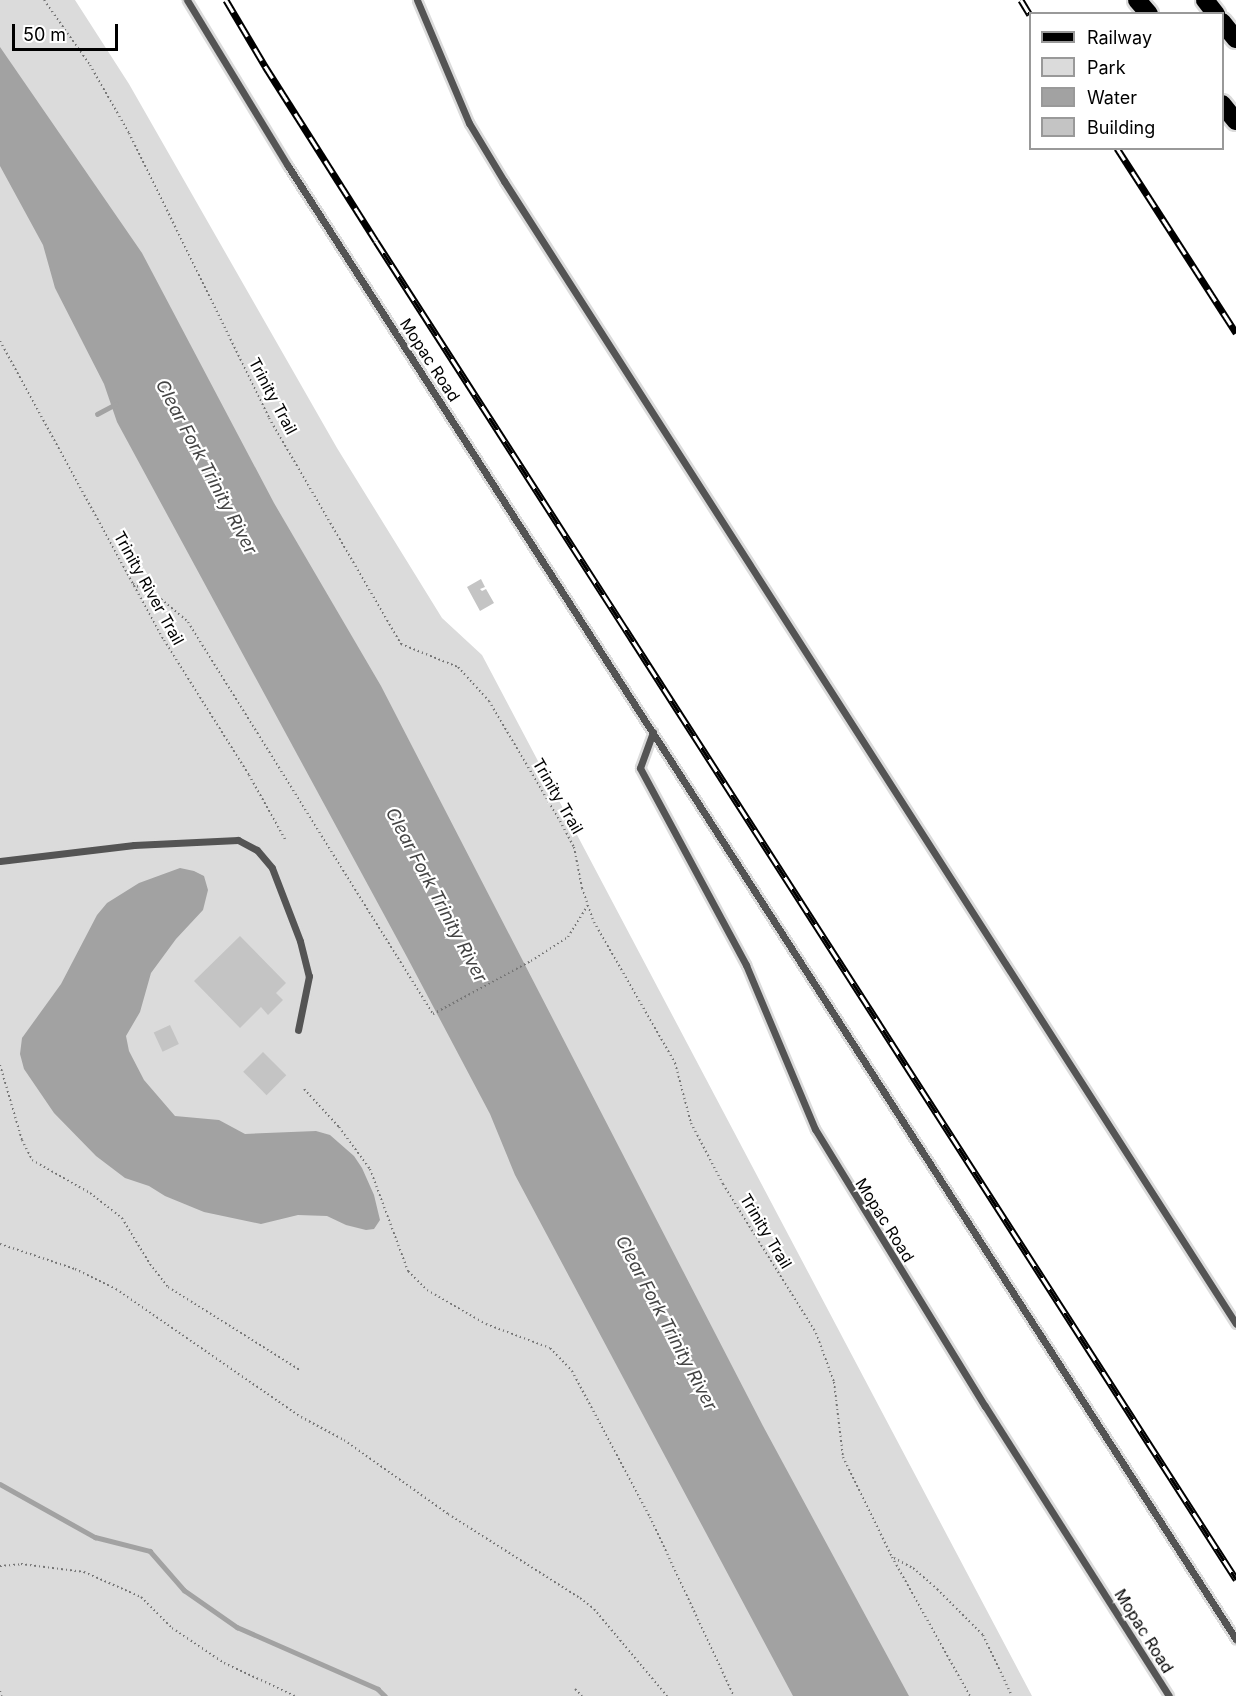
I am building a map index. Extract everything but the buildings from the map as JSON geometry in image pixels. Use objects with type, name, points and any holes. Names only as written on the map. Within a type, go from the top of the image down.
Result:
[{"type":"highway","points":[[1137,0],[1147,12]]},
{"type":"highway","points":[[1205,0],[1214,12]]},
{"type":"highway","points":[[1224,24],[1236,39]]},
{"type":"highway","points":[[1224,106],[1236,121]]},
{"type":"lane","name":"Mopac Road","points":[[187,0],[282,156],[1236,1639]]},
{"type":"lane","points":[[417,0],[470,123],[504,181],[1236,1324]]},
{"type":"lane","name":"Mopac Road","points":[[653,732],[640,768],[746,965],[815,1129],[985,1406],[1169,1696]]},
{"type":"lane","points":[[0,861],[134,845],[238,840],[257,850],[272,868],[300,941],[309,976],[298,1030]]},
{"type":"path","name":"Trinity Trail","points":[[44,0],[90,65],[129,133],[269,418],[401,644],[458,667],[489,701],[574,847],[594,922],[675,1063],[691,1123],[718,1174],[820,1341],[834,1382],[843,1457],[892,1557],[970,1696]]},
{"type":"path","name":"Trinity River Trail","points":[[0,341],[164,640],[249,776],[286,841]]},
{"type":"path","points":[[133,584],[160,599],[188,622],[433,1014],[531,962],[567,937],[588,905]]},
{"type":"path","points":[[0,1065],[22,1140],[32,1160],[90,1193],[122,1218],[150,1264],[168,1287],[300,1370]]},
{"type":"path","points":[[304,1089],[339,1127],[370,1169],[408,1271],[427,1290],[486,1324],[550,1348],[572,1371],[650,1517],[734,1696]]},
{"type":"path","points":[[0,1244],[75,1269],[116,1289],[301,1417],[344,1440],[448,1514],[580,1598],[594,1609],[667,1696]]},
{"type":"path","points":[[892,1557],[913,1568],[984,1635],[1012,1696]]},
{"type":"path","points":[[0,1566],[21,1564],[84,1572],[141,1597],[172,1628],[224,1663],[295,1696]]},
{"type":"path","points":[[574,1689],[582,1696]]},
{"type":"path","points":[[0,1691],[2,1696]]},
{"type":"green space","points":[[0,0],[75,0],[129,84],[337,448],[442,618],[482,655],[1032,1696],[0,1696]]},
{"type":"water","name":"Clear Fork Trinity River","points":[[0,47],[142,253],[274,503],[381,686],[763,1426],[909,1696],[793,1696],[515,1175],[490,1114],[407,957],[117,422],[104,384],[55,288],[43,245],[0,166]]},
{"type":"water","points":[[180,868],[204,876],[208,890],[203,910],[176,939],[151,973],[140,1012],[126,1036],[129,1051],[144,1080],[175,1116],[219,1120],[245,1134],[316,1131],[330,1135],[354,1156],[362,1168],[374,1195],[380,1220],[374,1229],[366,1230],[346,1225],[327,1216],[298,1215],[261,1224],[204,1212],[165,1196],[149,1186],[125,1178],[96,1156],[54,1113],[24,1069],[20,1054],[22,1038],[61,984],[97,915],[107,903],[139,883]]},
{"type":"waterway","points":[[97,414],[116,404]]},
{"type":"waterway","points":[[0,1484],[95,1537],[150,1551],[184,1590],[237,1627],[378,1689],[385,1696]]},
{"type":"railway","points":[[226,0],[376,241],[1236,1579]]},
{"type":"railway","points":[[1021,0],[1029,13]]},
{"type":"railway","points":[[1118,150],[1236,333]]}]
